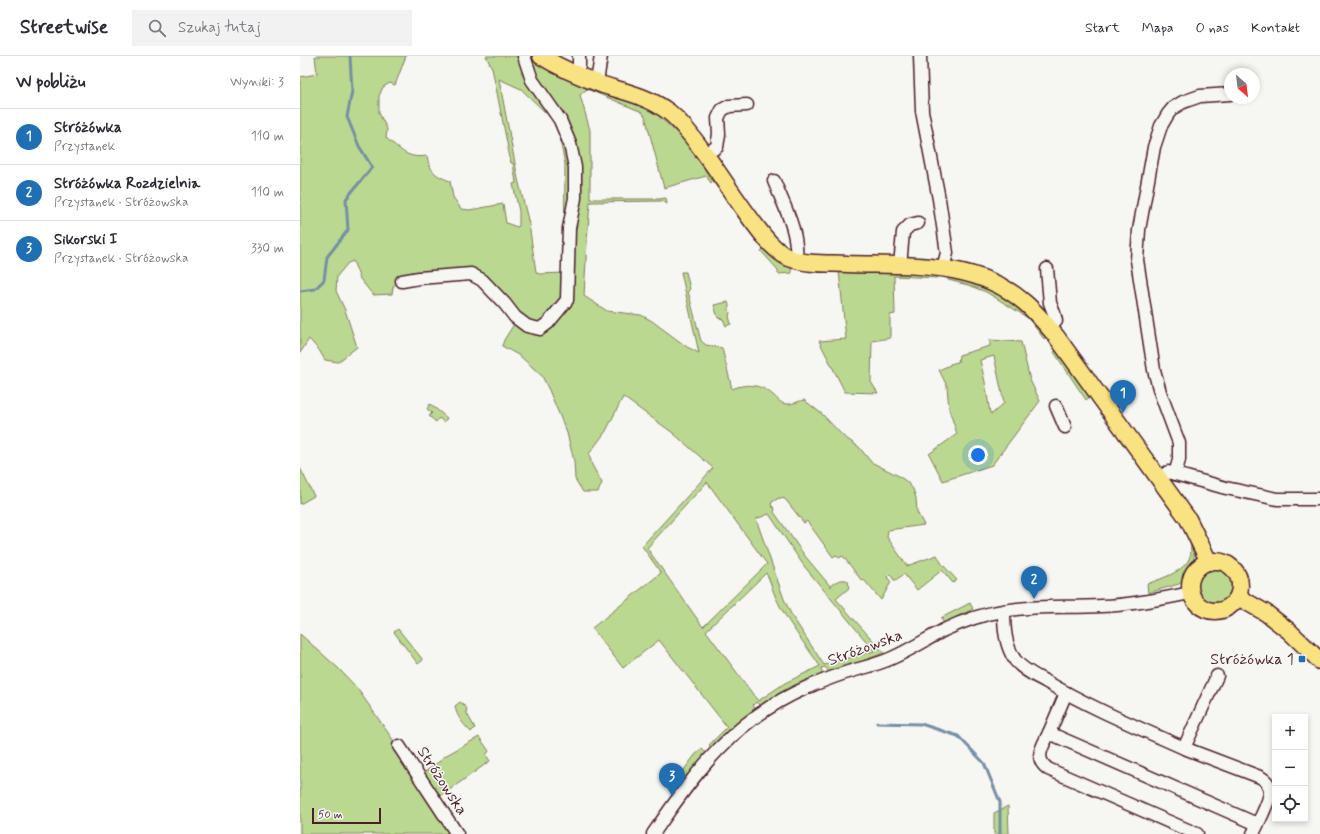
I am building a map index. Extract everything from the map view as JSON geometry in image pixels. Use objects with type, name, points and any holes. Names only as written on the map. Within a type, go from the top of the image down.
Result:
[{"type":"main road","points":[[541,56],[576,74],[647,99],[658,105],[677,120],[705,154],[768,242],[784,255],[796,260],[812,262],[942,268],[975,275],[1005,288],[1024,301],[1049,328],[1188,519],[1209,562]]},
{"type":"main road","points":[[1209,562],[1218,562],[1227,565],[1234,571],[1239,579],[1240,588],[1238,597],[1232,605],[1223,610],[1212,612],[1195,602],[1190,593],[1190,583],[1193,573],[1200,566],[1209,562]]},
{"type":"main road","points":[[1238,597],[1266,613],[1289,631],[1320,661]]},
{"type":"street","points":[[402,281],[419,278],[471,274],[482,280],[515,317],[528,326],[540,329],[548,324],[567,300],[569,228],[575,198],[575,167],[570,144],[560,120],[532,80],[524,56]]},
{"type":"street","points":[[576,74],[579,64],[579,56]]},
{"type":"street","points":[[597,82],[602,56]]},
{"type":"street","points":[[919,60],[922,111],[939,199],[946,253],[942,268]]},
{"type":"street","points":[[1175,474],[1179,460],[1180,443],[1160,392],[1154,370],[1137,260],[1139,230],[1154,147],[1161,126],[1168,114],[1178,105],[1200,96],[1224,94]]},
{"type":"street","points":[[705,154],[716,147],[718,118],[722,110],[729,106],[747,105]]},
{"type":"street","points":[[774,181],[790,221],[797,244],[796,260]]},
{"type":"street","points":[[900,266],[903,232],[918,222]]},
{"type":"street","points":[[1047,269],[1050,303],[1056,322],[1049,328]]},
{"type":"street","points":[[1056,406],[1065,427]]},
{"type":"street","points":[[1159,479],[1168,472],[1278,500],[1320,499]]},
{"type":"street","name":"Stróżowska","points":[[653,834],[693,777],[712,755],[742,728],[776,704],[817,683],[892,658],[954,625],[979,616],[1030,608],[1103,606],[1148,601],[1190,593]]},
{"type":"street","points":[[1004,611],[1004,631],[1009,647],[1016,661],[1030,672],[1080,701],[1184,748],[1264,779],[1270,788],[1270,796],[1255,829],[1049,733]]},
{"type":"street","points":[[1184,748],[1217,676]]},
{"type":"street","points":[[1066,693],[1040,751],[1040,759],[1043,765],[1197,834]]},
{"type":"street","name":"Stróżowska","points":[[399,746],[457,834]]},
{"type":"green space","points":[[315,56],[406,56],[395,85],[390,83],[383,87],[379,96],[379,113],[387,129],[386,138],[400,150],[409,155],[420,157],[427,156],[434,173],[450,181],[453,197],[461,209],[470,210],[503,204],[506,223],[517,227],[519,226],[519,211],[513,184],[516,183],[513,163],[511,163],[492,68],[486,56],[530,56],[542,64],[631,100],[655,113],[684,139],[707,173],[711,171],[715,178],[711,183],[706,176],[664,188],[645,116],[642,112],[587,89],[580,95],[590,130],[590,199],[666,198],[667,204],[663,201],[590,202],[584,296],[607,311],[641,315],[652,321],[687,347],[699,353],[681,272],[686,272],[690,289],[688,291],[701,341],[706,345],[722,348],[732,389],[748,385],[758,387],[768,391],[784,404],[792,404],[804,400],[822,414],[843,436],[859,447],[871,462],[899,476],[907,482],[913,489],[916,498],[917,512],[924,525],[888,530],[887,537],[907,566],[937,555],[942,564],[957,580],[953,583],[942,570],[917,590],[904,574],[894,580],[890,574],[887,577],[891,582],[881,600],[864,580],[862,581],[843,556],[839,558],[836,555],[833,557],[807,521],[804,523],[785,499],[779,498],[772,502],[771,505],[775,509],[774,512],[805,556],[831,587],[831,585],[840,580],[848,581],[849,588],[836,599],[884,653],[830,673],[825,667],[821,668],[821,675],[788,689],[760,706],[756,702],[753,705],[755,709],[729,730],[713,747],[711,747],[709,745],[727,727],[659,640],[623,668],[592,628],[661,573],[642,546],[713,468],[673,433],[623,397],[606,431],[589,454],[592,465],[602,483],[598,492],[583,492],[575,479],[574,461],[567,433],[542,376],[520,356],[502,346],[516,321],[475,271],[396,283],[393,287],[392,294],[373,295],[360,279],[353,261],[348,263],[337,276],[336,291],[345,310],[357,347],[338,362],[325,360],[319,350],[309,339],[300,353],[300,77],[317,74]],"holes":[[[499,79],[521,89],[548,115],[557,126],[565,164],[564,273],[539,274],[536,272],[529,224],[518,179]],[[707,482],[767,564],[703,627],[647,548]],[[769,514],[804,566],[874,651],[824,665],[792,616],[784,599],[756,519]],[[766,573],[785,616],[820,666],[785,683],[758,701],[706,631]]]},
{"type":"green space","points":[[766,247],[796,268],[791,268],[792,273],[778,274],[778,270],[761,251]]},
{"type":"green space","points":[[828,267],[937,275],[937,278],[894,276],[895,314],[890,315],[890,338],[872,341],[871,382],[878,393],[845,392],[819,341],[846,339],[839,271]]},
{"type":"green space","points":[[948,277],[982,284],[1024,309],[1047,336],[1044,339],[1028,318],[986,292],[968,285],[948,280]]},
{"type":"green space","points":[[728,302],[731,324],[726,326],[723,319],[718,318],[714,305]]},
{"type":"green space","points":[[990,340],[1021,342],[1030,380],[1040,401],[992,465],[943,481],[929,454],[957,434],[949,409],[947,386],[939,370],[950,364],[958,362],[959,355],[990,346]],"holes":[[[994,356],[1004,403],[992,414],[990,413],[980,360]]]},
{"type":"green space","points":[[1054,352],[1059,352],[1091,396],[1086,400]]},
{"type":"green space","points":[[430,404],[447,418],[444,422],[439,418],[436,422],[429,416],[432,413],[427,409]]},
{"type":"green space","points":[[300,468],[314,496],[300,504]]},
{"type":"green space","points":[[1190,542],[1194,554],[1194,562],[1184,579],[1179,584],[1148,593],[1147,584],[1174,573],[1186,564],[1191,551]]},
{"type":"green space","points":[[1212,569],[1218,569],[1222,570],[1229,576],[1232,586],[1231,593],[1225,600],[1218,603],[1212,603],[1208,602],[1201,596],[1198,589],[1198,583],[1199,579],[1205,572]]},
{"type":"green space","points":[[970,603],[973,609],[943,622],[941,618]]},
{"type":"green space","points":[[398,629],[423,660],[418,664],[394,632]]},
{"type":"green space","points":[[300,634],[338,668],[357,688],[455,834],[300,834]]},
{"type":"green space","points":[[460,702],[467,709],[466,712],[475,728],[471,732],[457,713],[455,706]]},
{"type":"green space","points":[[479,737],[489,751],[486,755],[490,761],[438,798],[422,774],[440,761],[443,757]]},
{"type":"green space","points":[[702,749],[706,753],[677,790],[672,786],[695,755]]},
{"type":"green space","points":[[1008,806],[1009,834],[994,834],[994,813]]},
{"type":"waterway","points":[[300,291],[315,289],[324,280],[327,257],[348,230],[346,199],[372,167],[359,146],[347,117],[352,91],[350,56]]},
{"type":"waterway","points":[[877,723],[921,724],[958,736],[984,763],[1000,802],[1000,834]]},
{"type":"place","name":"Stróżówka","points":[[1123,413]]},
{"type":"place","name":"Stróżówka Rozdzielnia","points":[[1034,599]]},
{"type":"place","name":"Stróżówka 1","points":[[1302,659]]},
{"type":"place","name":"Sikorski I","points":[[672,796]]}]
